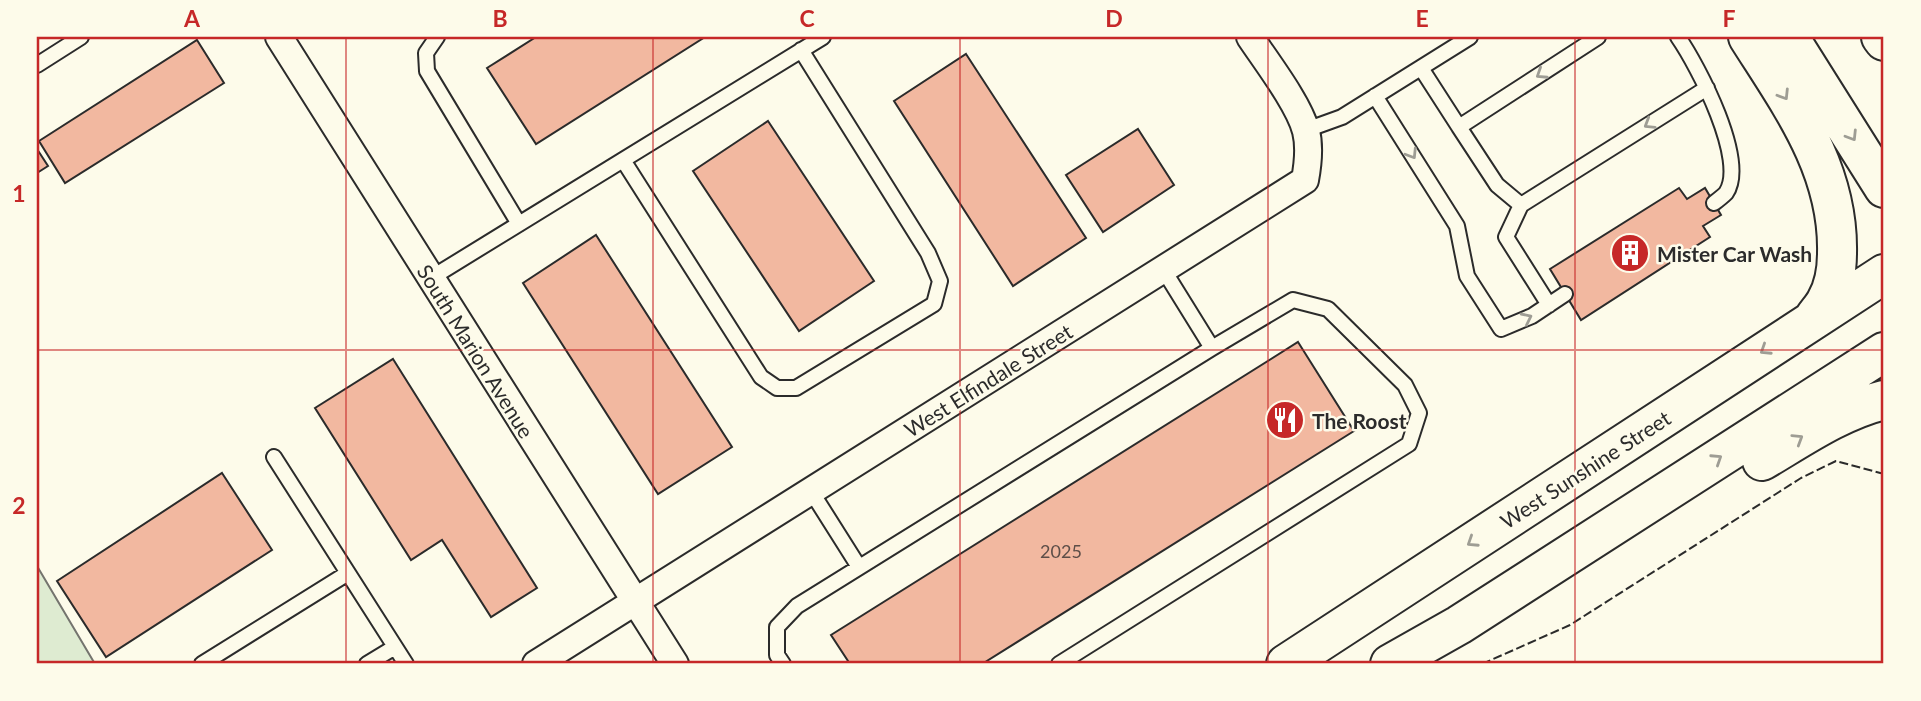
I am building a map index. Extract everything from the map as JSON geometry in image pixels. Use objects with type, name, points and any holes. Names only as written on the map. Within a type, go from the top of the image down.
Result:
[{"type":"main road","points":[[1748,37],[1805,128],[1821,163],[1835,214],[1837,262],[1828,299],[1814,318]]},
{"type":"main road","points":[[1789,37],[1884,188]]},
{"type":"main road","points":[[1881,37],[1884,41]]},
{"type":"main road","name":"West Sunshine Street","points":[[1286,664],[1884,274]]},
{"type":"main road","points":[[1390,664],[1459,625],[1884,352]]},
{"type":"main road","points":[[1459,625],[1580,568],[1668,519],[1817,427],[1884,400]]},
{"type":"street","name":"South Marion Avenue","points":[[279,37],[675,664]]},
{"type":"street","name":"West Elfindale Street","points":[[536,664],[1305,180],[1309,156],[1306,130],[1250,37]]},
{"type":"lane","points":[[37,65],[81,37]]},
{"type":"lane","points":[[437,37],[426,53],[427,71],[519,224]]},
{"type":"lane","points":[[431,278],[823,37]]},
{"type":"lane","points":[[1306,130],[1342,117],[1470,37]]},
{"type":"lane","points":[[1459,127],[1598,37]]},
{"type":"lane","points":[[1678,37],[1707,88],[1727,138],[1732,168],[1727,192],[1714,204]]},
{"type":"lane","points":[[623,160],[761,377],[777,388],[796,388],[934,304],[940,281],[928,253],[801,50]]},
{"type":"lane","points":[[1421,68],[1497,186],[1521,205]]},
{"type":"lane","points":[[1549,305],[1506,237],[1521,205],[1707,88]]},
{"type":"lane","points":[[1376,96],[1457,226],[1466,276],[1501,329],[1532,316],[1565,294]]},
{"type":"lane","points":[[1163,269],[1212,348]]},
{"type":"lane","points":[[783,664],[777,655],[777,627],[797,606],[1293,300],[1328,309],[1405,385],[1419,413],[1409,444],[1059,664]]},
{"type":"lane","points":[[274,457],[406,664]]},
{"type":"lane","points":[[811,491],[859,567]]},
{"type":"lane","points":[[202,664],[348,573]]},
{"type":"lane","points":[[367,664],[395,647]]},
{"type":"green space","points":[[37,566],[95,664],[37,664]]},
{"type":"building","points":[[536,37],[705,37],[536,144],[487,68]]},
{"type":"building","points":[[197,40],[224,83],[65,183],[39,141]]},
{"type":"building","points":[[966,54],[1086,238],[1013,286],[894,101]]},
{"type":"building","points":[[768,121],[874,281],[799,331],[693,171]]},
{"type":"building","points":[[1138,129],[1174,185],[1103,232],[1066,175]]},
{"type":"building","points":[[37,149],[48,166],[37,173]]},
{"type":"building","name":"Mister Car Wash","points":[[1679,188],[1687,199],[1705,188],[1721,215],[1703,226],[1710,237],[1581,320],[1550,269]]},
{"type":"building","points":[[596,235],[732,447],[658,494],[523,283]]},
{"type":"building","points":[[1298,342],[1354,431],[982,664],[850,664],[831,635]]},
{"type":"building","points":[[393,359],[537,588],[491,617],[442,540],[411,560],[315,408]]},
{"type":"building","points":[[222,473],[272,550],[106,657],[57,581]]},
{"type":"fence","points":[[1482,664],[1570,625],[1801,478],[1836,461],[1884,474]]},
{"type":"place","name":"Mister Car Wash","points":[[1630,253]]},
{"type":"place","name":"The Roost","points":[[1285,420]]}]
